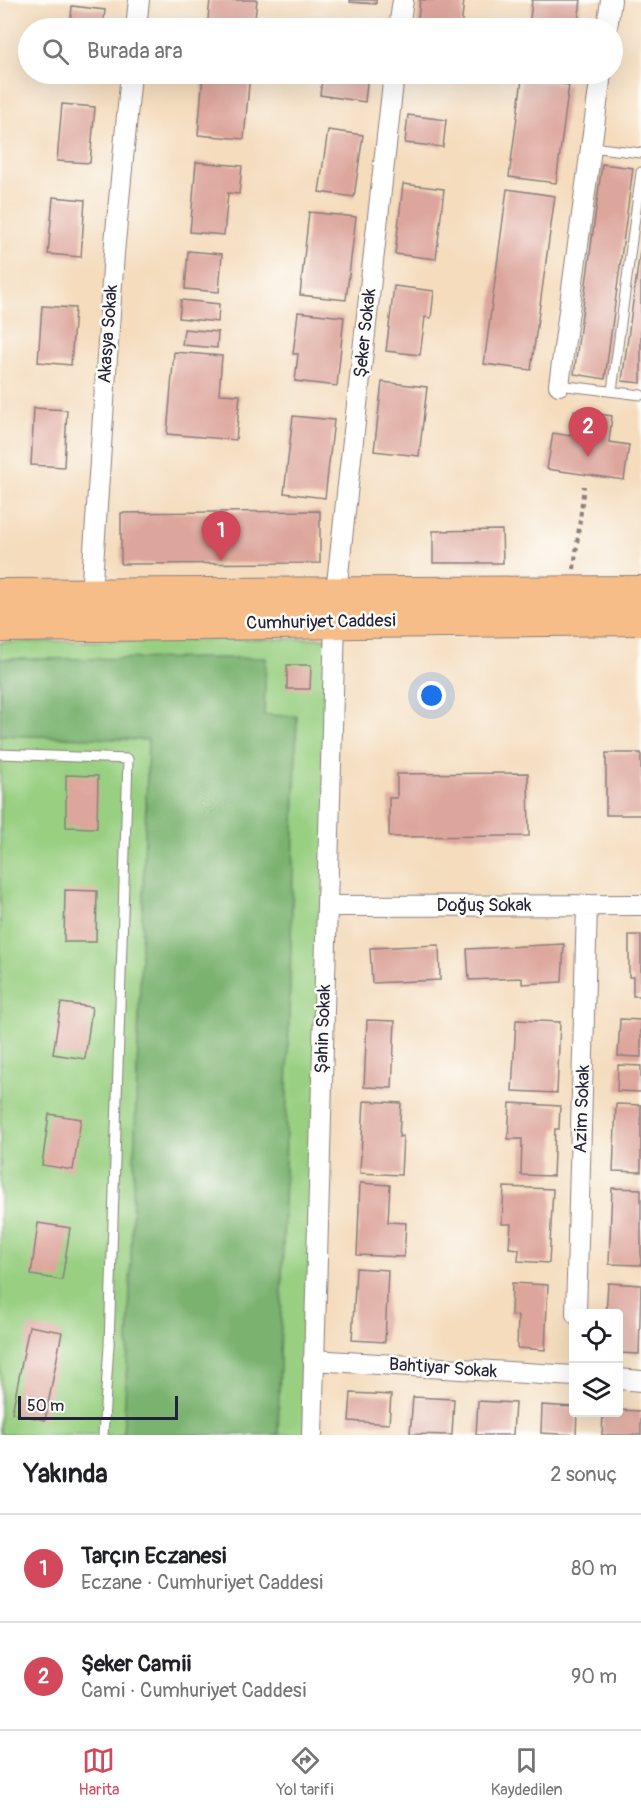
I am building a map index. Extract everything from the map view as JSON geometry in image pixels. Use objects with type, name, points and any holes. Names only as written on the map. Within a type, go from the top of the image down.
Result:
[{"type":"highway","name":"Cumhuriyet Caddesi","points":[[0,626],[641,592]]},
{"type":"highway","name":"Cumhuriyet Caddesi","points":[[0,595],[91,595],[641,618]]},
{"type":"street","points":[[137,18],[139,0]]},
{"type":"street","points":[[400,18],[402,0]]},
{"type":"street","points":[[608,18],[610,0]]},
{"type":"street","name":"Akasya Sokak","points":[[91,595],[114,253],[130,84]]},
{"type":"street","name":"Şeker Sokak","points":[[336,607],[393,84]]},
{"type":"street","points":[[560,385],[600,84]]},
{"type":"street","name":"Şahin Sokak","points":[[312,1435],[336,607]]},
{"type":"street","name":"Azim Sokak","points":[[576,1309],[587,905]]},
{"type":"street","name":"Doğuş Sokak","points":[[327,906],[641,905]]},
{"type":"street","name":"Bahtiyar Sokak","points":[[314,1360],[569,1376]]},
{"type":"street","points":[[623,1379],[641,1381]]},
{"type":"lane","points":[[591,147],[641,153]]},
{"type":"lane","points":[[612,391],[641,172]]},
{"type":"lane","points":[[560,385],[641,395]]},
{"type":"lane","points":[[0,754],[128,759],[109,1345],[104,1435]]},
{"type":"path","points":[[573,576],[584,486]]},
{"type":"green space","points":[[335,638],[312,1435],[0,1435],[0,642]]},
{"type":"green space","points":[[266,658],[264,715],[297,716],[278,1435],[123,1435],[148,740],[0,735],[0,659]]},
{"type":"building","points":[[210,0],[257,0],[255,18],[208,18]]},
{"type":"building","points":[[350,0],[376,0],[376,4],[350,2]]},
{"type":"building","points":[[420,0],[464,0],[462,18],[418,18]]},
{"type":"building","points":[[532,0],[581,0],[578,18],[530,18]]},
{"type":"building","points":[[72,6],[105,10],[104,18],[71,18]]},
{"type":"building","points":[[202,84],[249,84],[244,139],[198,135]]},
{"type":"building","points":[[322,84],[367,84],[365,102],[320,95]]},
{"type":"building","points":[[521,84],[569,85],[556,183],[509,177]]},
{"type":"building","points":[[62,104],[95,107],[90,163],[57,161]]},
{"type":"building","points":[[408,115],[446,120],[443,147],[405,143]]},
{"type":"building","points":[[328,130],[363,135],[354,197],[319,192]]},
{"type":"building","points":[[196,162],[242,166],[239,194],[228,193],[224,235],[190,232]]},
{"type":"building","points":[[602,164],[633,168],[605,379],[574,374]]},
{"type":"building","points":[[403,184],[444,189],[436,259],[395,254]]},
{"type":"building","points":[[507,189],[555,196],[531,370],[484,364]]},
{"type":"building","points":[[53,197],[85,200],[81,257],[48,254]]},
{"type":"building","points":[[309,212],[356,217],[346,300],[300,295]]},
{"type":"building","points":[[188,251],[222,254],[219,292],[185,289]]},
{"type":"building","points":[[641,251],[641,383],[622,381]]},
{"type":"building","points":[[394,286],[434,291],[431,318],[425,317],[420,355],[386,351]]},
{"type":"building","points":[[181,300],[219,304],[218,322],[179,318]]},
{"type":"building","points":[[42,306],[75,308],[71,365],[38,362]]},
{"type":"building","points":[[298,312],[344,317],[337,386],[295,381],[298,354],[293,354]]},
{"type":"building","points":[[184,329],[218,332],[217,348],[182,345]]},
{"type":"building","points":[[174,352],[222,356],[219,394],[240,395],[236,440],[167,434]]},
{"type":"building","points":[[382,382],[427,387],[419,456],[374,451]]},
{"type":"building","points":[[34,408],[67,410],[64,467],[31,465]]},
{"type":"building","points":[[574,410],[612,416],[609,442],[629,445],[624,480],[547,469],[553,433],[570,436]]},
{"type":"building","points":[[293,416],[334,420],[325,498],[284,493]]},
{"type":"building","points":[[320,511],[320,563],[121,564],[121,513]]},
{"type":"building","points":[[502,530],[503,563],[433,563],[433,531]]},
{"type":"building","points":[[287,665],[311,665],[310,689],[287,689]]},
{"type":"building","points":[[606,753],[641,753],[641,815],[606,815]]},
{"type":"building","points":[[528,773],[529,836],[389,837],[389,798],[397,798],[397,774]]},
{"type":"building","points":[[66,775],[98,776],[97,828],[66,827]]},
{"type":"building","points":[[65,890],[97,891],[96,942],[64,942]]},
{"type":"building","points":[[629,935],[641,935],[641,996],[633,996],[633,977],[629,977]]},
{"type":"building","points":[[564,944],[562,982],[522,984],[522,978],[469,980],[467,949]]},
{"type":"building","points":[[439,945],[440,980],[372,983],[370,948]]},
{"type":"building","points":[[61,1003],[92,1007],[85,1059],[53,1054]]},
{"type":"building","points":[[620,1019],[641,1020],[641,1057],[618,1056]]},
{"type":"building","points":[[367,1020],[395,1021],[392,1088],[364,1087]]},
{"type":"building","points":[[516,1020],[560,1022],[557,1093],[512,1091]]},
{"type":"building","points":[[618,1065],[641,1066],[641,1092],[617,1091]]},
{"type":"building","points":[[364,1101],[401,1103],[399,1137],[403,1136],[401,1175],[360,1173]]},
{"type":"building","points":[[510,1103],[560,1106],[559,1129],[555,1129],[553,1176],[521,1175],[522,1139],[508,1139]]},
{"type":"building","points":[[616,1104],[641,1105],[641,1172],[613,1171]]},
{"type":"building","points":[[49,1114],[81,1119],[73,1170],[42,1165]]},
{"type":"building","points":[[360,1183],[390,1185],[388,1222],[406,1223],[404,1257],[357,1255]]},
{"type":"building","points":[[504,1187],[553,1189],[549,1263],[518,1261],[519,1249],[509,1248],[511,1224],[502,1224]]},
{"type":"building","points":[[612,1188],[641,1189],[641,1265],[609,1264]]},
{"type":"building","points":[[38,1223],[70,1228],[62,1280],[31,1275]]},
{"type":"building","points":[[356,1268],[388,1270],[385,1342],[352,1340]]},
{"type":"building","points":[[512,1283],[548,1285],[545,1350],[517,1348],[518,1316],[511,1315]]},
{"type":"building","points":[[608,1283],[641,1285],[639,1354],[623,1353],[623,1309],[606,1309]]},
{"type":"building","points":[[29,1326],[62,1332],[45,1420],[12,1413]]},
{"type":"building","points":[[351,1393],[391,1395],[389,1424],[349,1421]]},
{"type":"building","points":[[413,1397],[454,1399],[452,1435],[410,1434]]},
{"type":"building","points":[[478,1401],[515,1403],[513,1435],[476,1435]]},
{"type":"building","points":[[542,1405],[569,1407],[569,1417],[577,1417],[576,1435],[541,1433]]},
{"type":"building","points":[[623,1410],[641,1411],[641,1435],[602,1435],[603,1417],[623,1417]]},
{"type":"place","name":"Şeker Camii","points":[[588,457]]},
{"type":"place","name":"Tarçın Eczanesi","points":[[221,561]]}]
